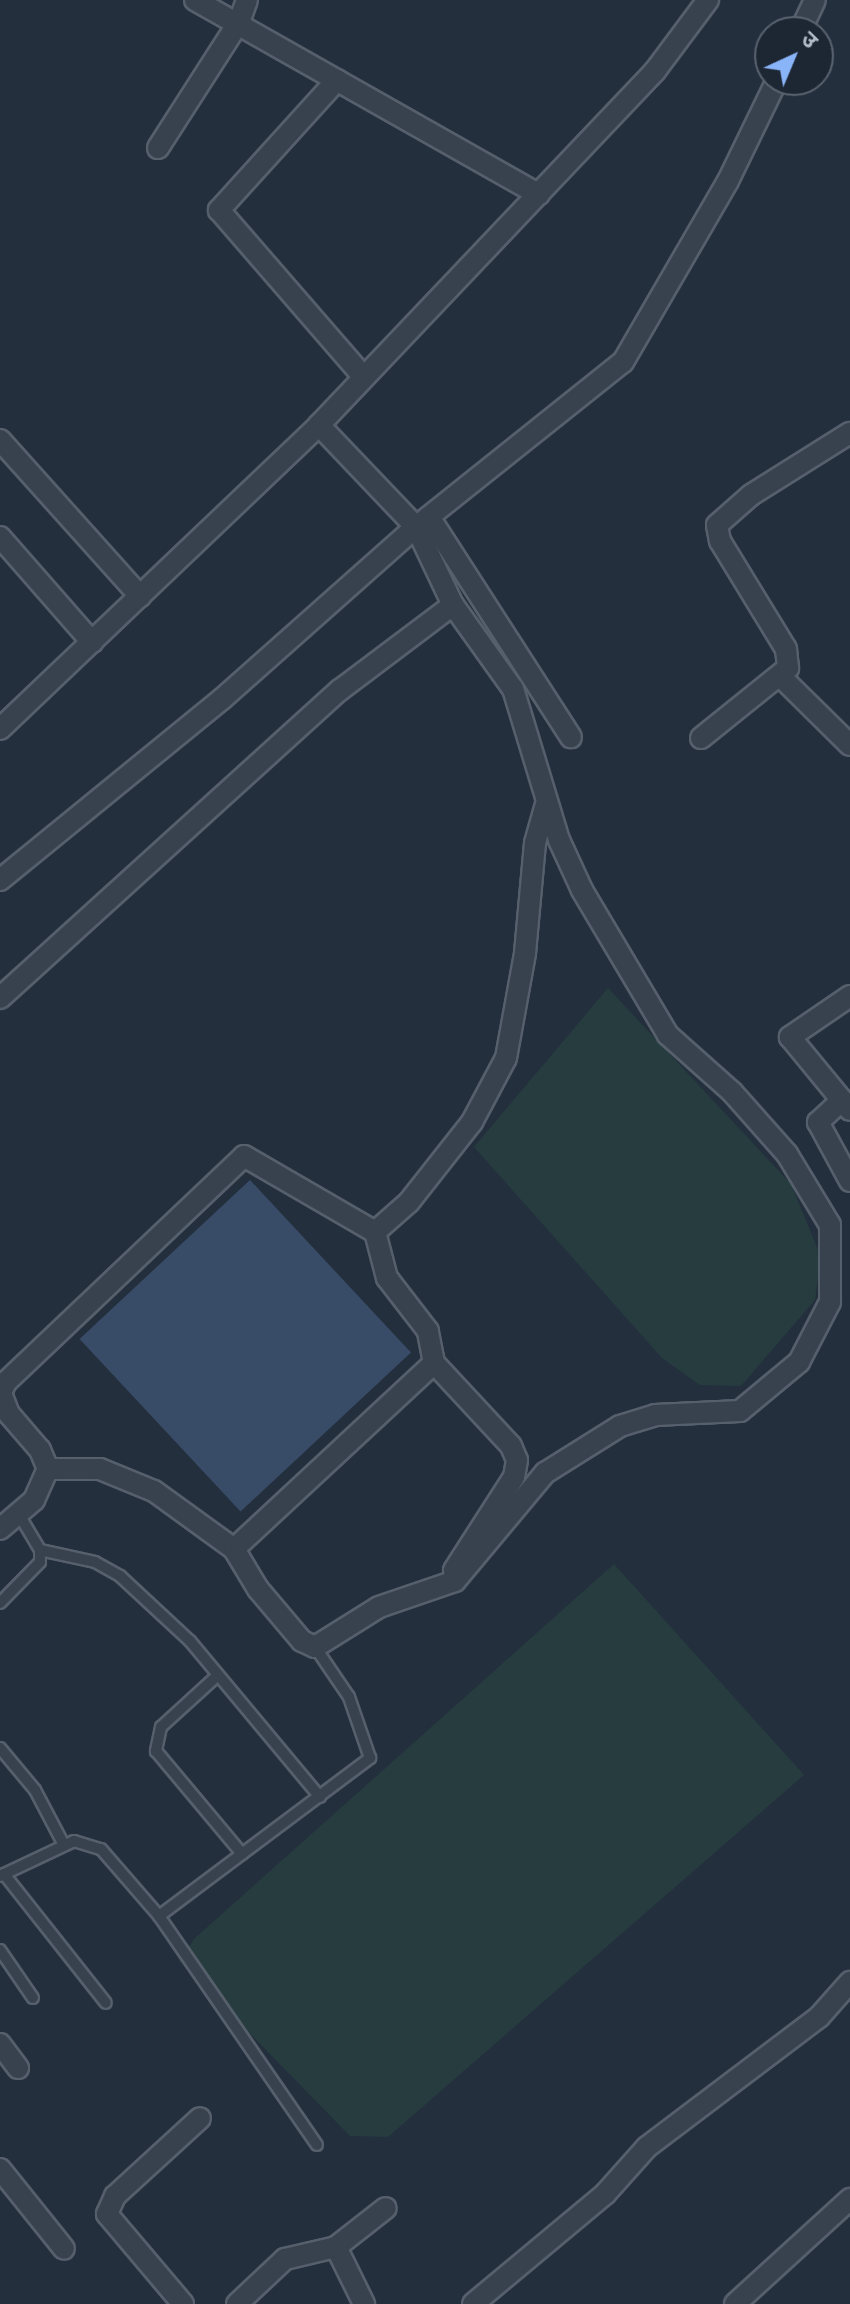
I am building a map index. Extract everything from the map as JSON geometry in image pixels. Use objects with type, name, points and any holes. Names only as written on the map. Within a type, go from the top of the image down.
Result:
[{"type":"street","points":[[195,0],[239,22],[539,195]]},
{"type":"street","points":[[158,148],[239,22],[247,0]]},
{"type":"street","points":[[0,729],[319,425],[655,71],[708,0]]},
{"type":"street","points":[[337,80],[219,210],[363,376]]},
{"type":"street","points":[[0,880],[222,699],[422,522],[623,362],[721,195],[769,96]]},
{"type":"street","points":[[319,425],[422,522],[571,737]]},
{"type":"street","points":[[701,738],[781,677],[788,668],[786,649],[720,541],[717,525],[751,495],[850,433]]},
{"type":"street","points":[[0,440],[140,596]]},
{"type":"street","points":[[48,1469],[100,1469],[154,1491],[234,1549],[258,1589],[302,1641],[315,1647],[379,1607],[455,1581],[488,1547],[545,1473],[620,1426],[655,1415],[740,1411],[799,1362],[830,1302],[830,1225],[787,1154],[732,1092],[668,1035],[582,890],[546,803],[513,689],[453,605],[422,522]]},
{"type":"street","points":[[0,537],[92,642]]},
{"type":"street","points":[[0,998],[340,690],[453,605]]},
{"type":"street","points":[[781,677],[850,745]]},
{"type":"street","points":[[375,1232],[409,1202],[472,1122],[506,1058],[525,953],[535,843],[546,803]]},
{"type":"street","points":[[850,996],[790,1037],[846,1105],[822,1115],[818,1129],[850,1181]]},
{"type":"street","points":[[0,1529],[45,1485],[48,1469],[40,1450],[9,1414],[1,1393],[6,1382],[244,1156],[375,1232],[387,1278],[428,1331],[434,1363],[511,1446],[517,1460],[514,1477],[444,1585]]},
{"type":"street","points":[[234,1549],[434,1363]]},
{"type":"street","points":[[473,2304],[605,2194],[647,2147],[819,2017],[850,1982]]},
{"type":"street","points":[[0,2044],[18,2068]]},
{"type":"street","points":[[183,2304],[107,2214],[115,2196],[200,2118]]},
{"type":"street","points":[[0,2169],[64,2249]]},
{"type":"street","points":[[735,2304],[850,2199]]},
{"type":"street","points":[[237,2304],[293,2253],[336,2247],[386,2208]]},
{"type":"street","points":[[336,2247],[364,2304]]},
{"type":"lane","points":[[0,1603],[37,1569],[40,1550],[18,1513]]},
{"type":"lane","points":[[40,1550],[95,1562],[120,1576],[218,1675],[320,1797]]},
{"type":"lane","points":[[159,1916],[370,1758],[349,1697],[315,1647]]},
{"type":"lane","points":[[218,1675],[161,1727],[156,1751],[242,1854]]},
{"type":"lane","points":[[0,1748],[35,1790],[64,1845]]},
{"type":"lane","points":[[106,2003],[2,1875],[64,1845],[88,1842],[101,1849],[159,1916],[317,2145]]},
{"type":"lane","points":[[0,1950],[33,1998]]},
{"type":"green space","points":[[608,988],[791,1184],[821,1257],[815,1300],[741,1386],[700,1385],[662,1358],[474,1147]]},
{"type":"green space","points":[[614,1564],[804,1775],[388,2137],[350,2136],[179,1961],[195,1938]]},
{"type":"water","points":[[250,1180],[411,1353],[241,1512],[80,1339]]}]
